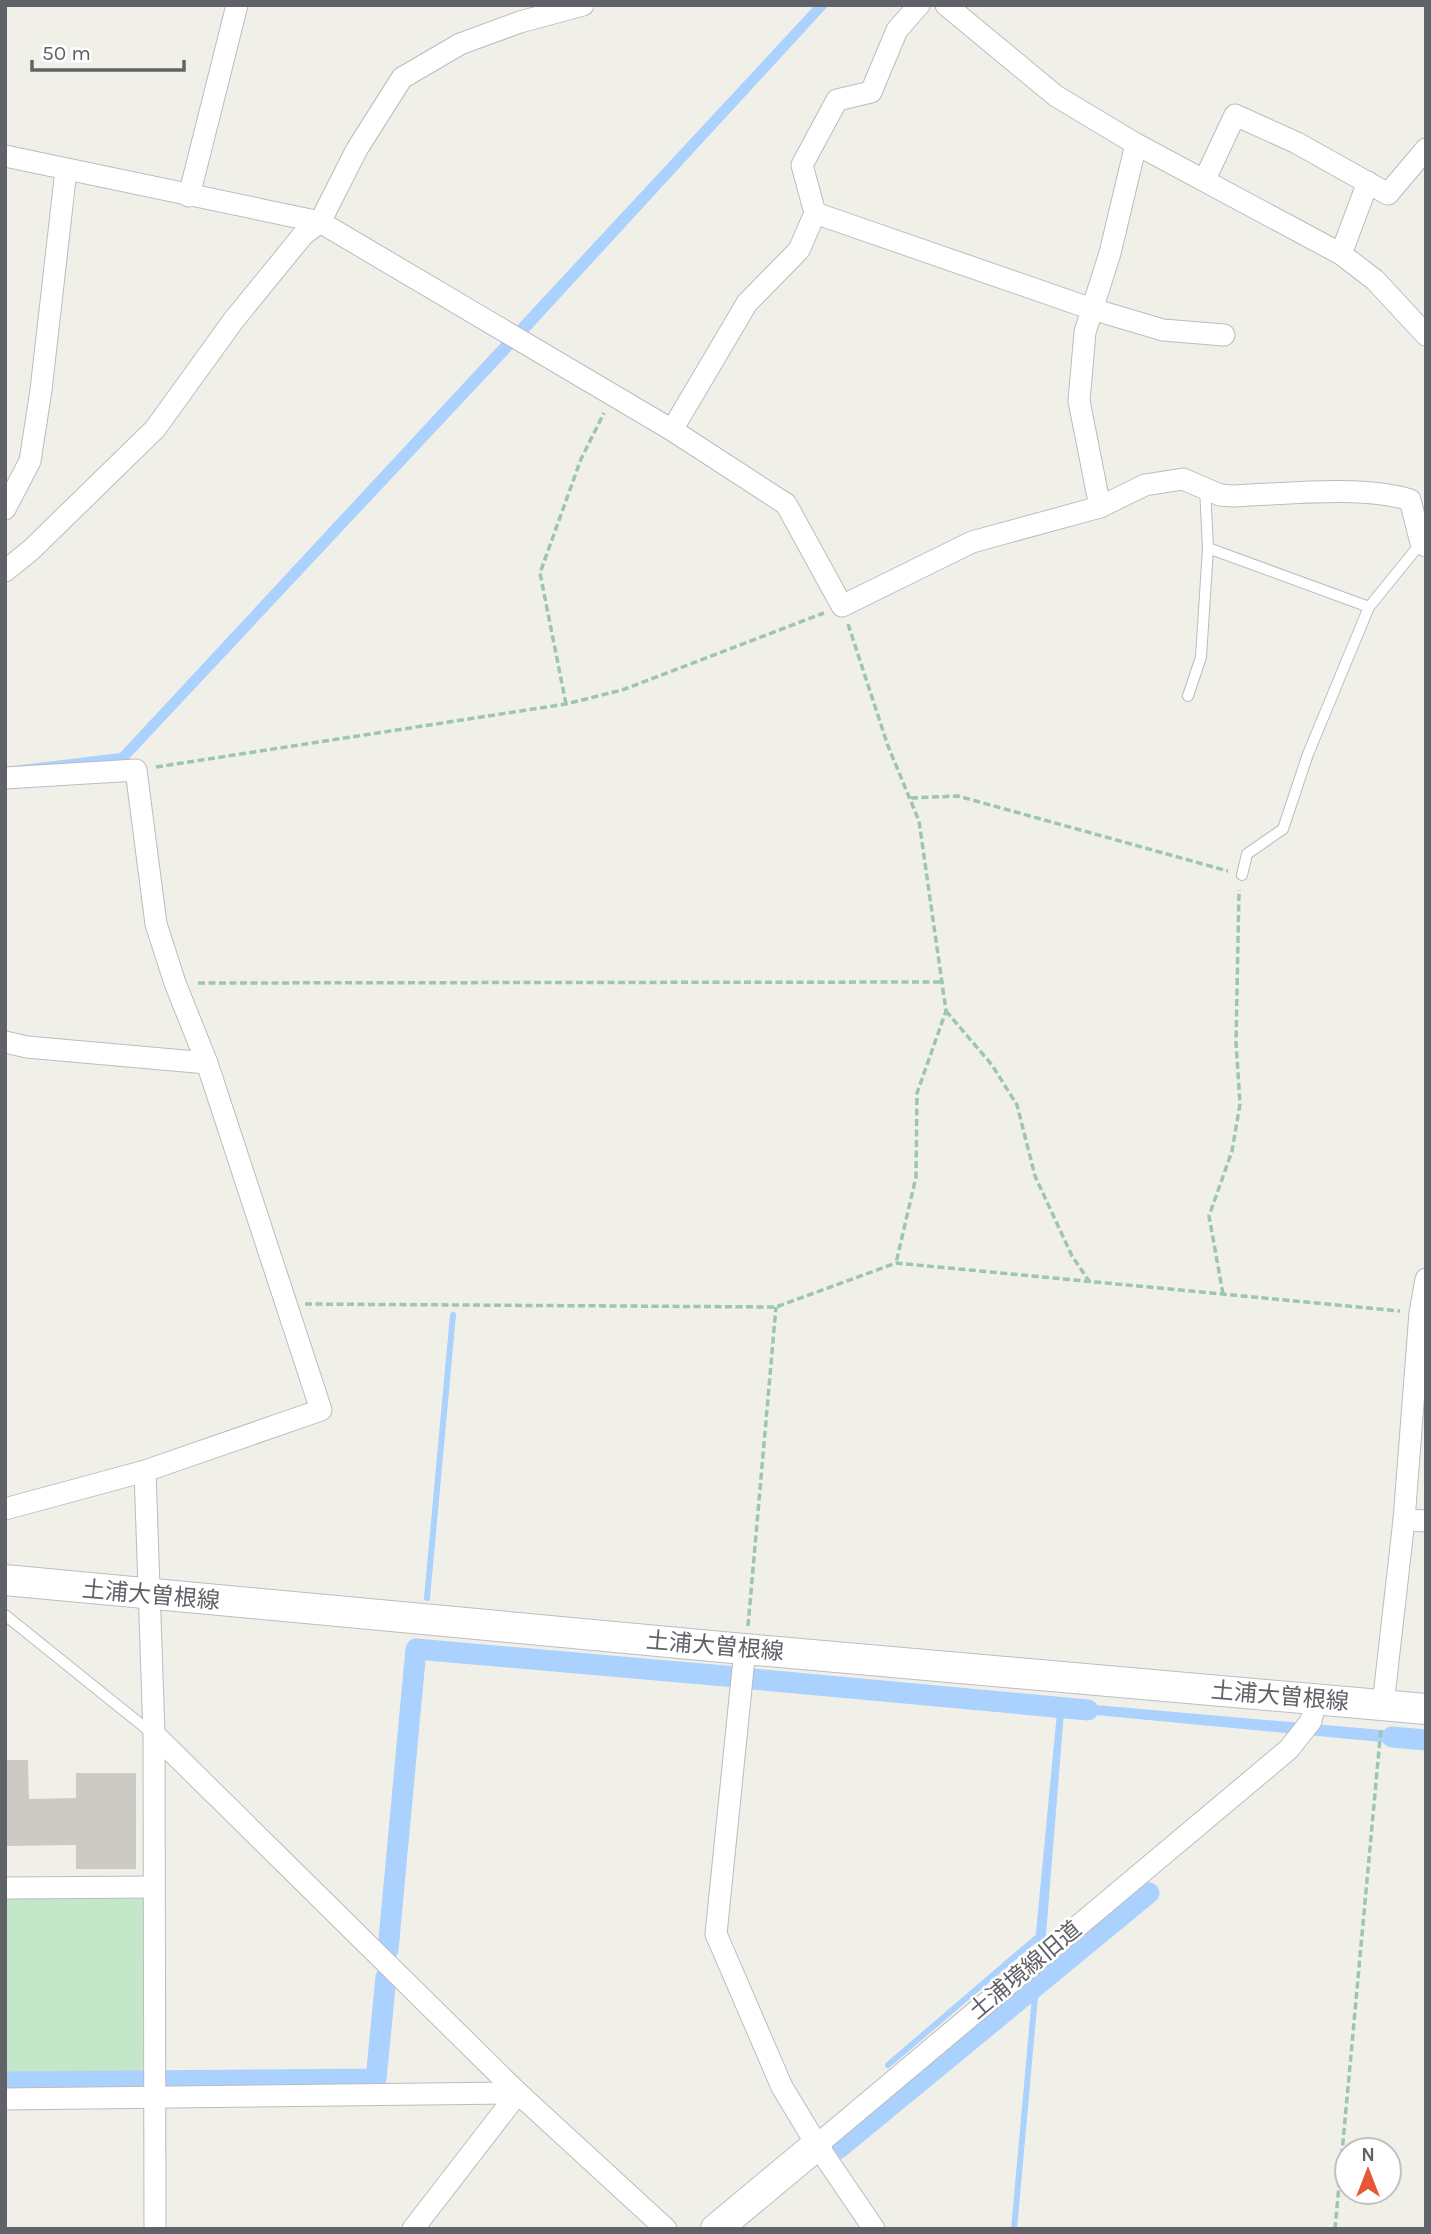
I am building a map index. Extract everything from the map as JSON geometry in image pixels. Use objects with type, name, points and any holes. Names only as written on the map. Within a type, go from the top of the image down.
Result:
[{"type":"main road","name":"土浦大曽根線","points":[[5,1580],[1426,1709]]},
{"type":"main road","name":"土浦境線旧道","points":[[716,2229],[817,2144]]},
{"type":"street","points":[[189,196],[237,5]]},
{"type":"street","points":[[5,571],[31,550],[155,429],[242,310],[303,235],[320,222],[357,149],[402,78],[460,44],[520,22],[583,5]]},
{"type":"street","points":[[672,430],[747,303],[799,250],[815,213],[802,164],[837,100],[871,92],[897,30],[919,5]]},
{"type":"street","points":[[946,5],[1056,96],[1136,144],[1341,254],[1374,280],[1426,335]]},
{"type":"street","points":[[1205,179],[1235,115],[1297,143],[1388,194],[1426,149]]},
{"type":"street","points":[[1100,507],[1079,401],[1085,332],[1110,253],[1136,144]]},
{"type":"street","points":[[5,156],[320,222],[672,430],[786,504],[842,606],[972,542],[1100,507],[1145,485],[1183,479],[1220,495],[1233,496],[1319,493],[1393,495],[1410,500],[1423,544]]},
{"type":"street","points":[[5,509],[30,461],[41,390],[66,170]]},
{"type":"street","points":[[1341,254],[1368,182]]},
{"type":"street","points":[[815,213],[1092,309],[1163,330],[1224,335]]},
{"type":"street","points":[[5,778],[136,770],[156,923],[175,983],[207,1063],[321,1410],[145,1471],[5,1509]]},
{"type":"street","points":[[5,1042],[27,1047],[207,1063]]},
{"type":"street","points":[[1383,1705],[1404,1520],[1420,1313],[1426,1279]]},
{"type":"street","points":[[145,1471],[154,1734],[155,2229]]},
{"type":"street","points":[[1404,1520],[1426,1521]]},
{"type":"street","points":[[746,1649],[716,1934],[782,2087],[874,2229]]},
{"type":"street","name":"土浦境線旧道","points":[[817,2144],[1289,1749],[1311,1721],[1316,1699]]},
{"type":"street","points":[[154,1734],[518,2093],[666,2229]]},
{"type":"street","points":[[5,1888],[153,1887]]},
{"type":"street","points":[[5,2099],[518,2093]]},
{"type":"street","points":[[413,2229],[518,2093]]},
{"type":"lane","points":[[1188,696],[1201,657],[1208,548],[1205,488]]},
{"type":"lane","points":[[1242,875],[1247,854],[1283,829],[1308,754],[1369,607],[1423,544]]},
{"type":"lane","points":[[1208,548],[1369,607]]},
{"type":"lane","points":[[5,1615],[154,1734]]},
{"type":"path","points":[[566,704],[540,573],[581,460],[613,396]]},
{"type":"path","points":[[136,770],[566,704],[622,690],[842,606],[888,746],[919,821],[946,1011],[917,1093],[916,1177],[896,1263]]},
{"type":"path","points":[[909,798],[958,796],[1242,875],[1238,894],[1237,1015],[1240,1104],[1232,1151],[1209,1216],[1223,1294]]},
{"type":"path","points":[[175,983],[942,982]]},
{"type":"path","points":[[946,1011],[992,1065],[1017,1105],[1035,1176],[1072,1256],[1089,1282]]},
{"type":"path","points":[[286,1304],[776,1307],[896,1263],[1420,1313]]},
{"type":"path","points":[[746,1649],[776,1307]]},
{"type":"path","points":[[1335,2229],[1383,1705]]},
{"type":"green space","points":[[147,1895],[143,2073],[5,2075],[5,1897]]},
{"type":"water","points":[[815,5],[829,5],[524,337],[125,763],[5,776],[5,767],[120,753]]},
{"type":"water","points":[[1061,1702],[1394,1731],[1392,1743],[1064,1712],[1040,1988],[1032,1993],[1031,1979],[1037,1946],[1035,1943],[1057,1712]]},
{"type":"building","points":[[5,1760],[28,1760],[29,1799],[76,1798],[76,1773],[136,1773],[136,1869],[76,1869],[76,1845],[5,1846]]},
{"type":"waterway","points":[[427,1598],[453,1315]]},
{"type":"waterway","points":[[388,1950],[416,1649],[736,1677]]},
{"type":"waterway","points":[[753,1679],[1088,1710]]},
{"type":"waterway","points":[[1392,1737],[1426,1740]]},
{"type":"waterway","points":[[838,2149],[1149,1893]]},
{"type":"waterway","points":[[888,2065],[1040,1935]]},
{"type":"waterway","points":[[5,2082],[376,2079],[386,1977]]},
{"type":"waterway","points":[[1014,2229],[1036,1985]]}]
